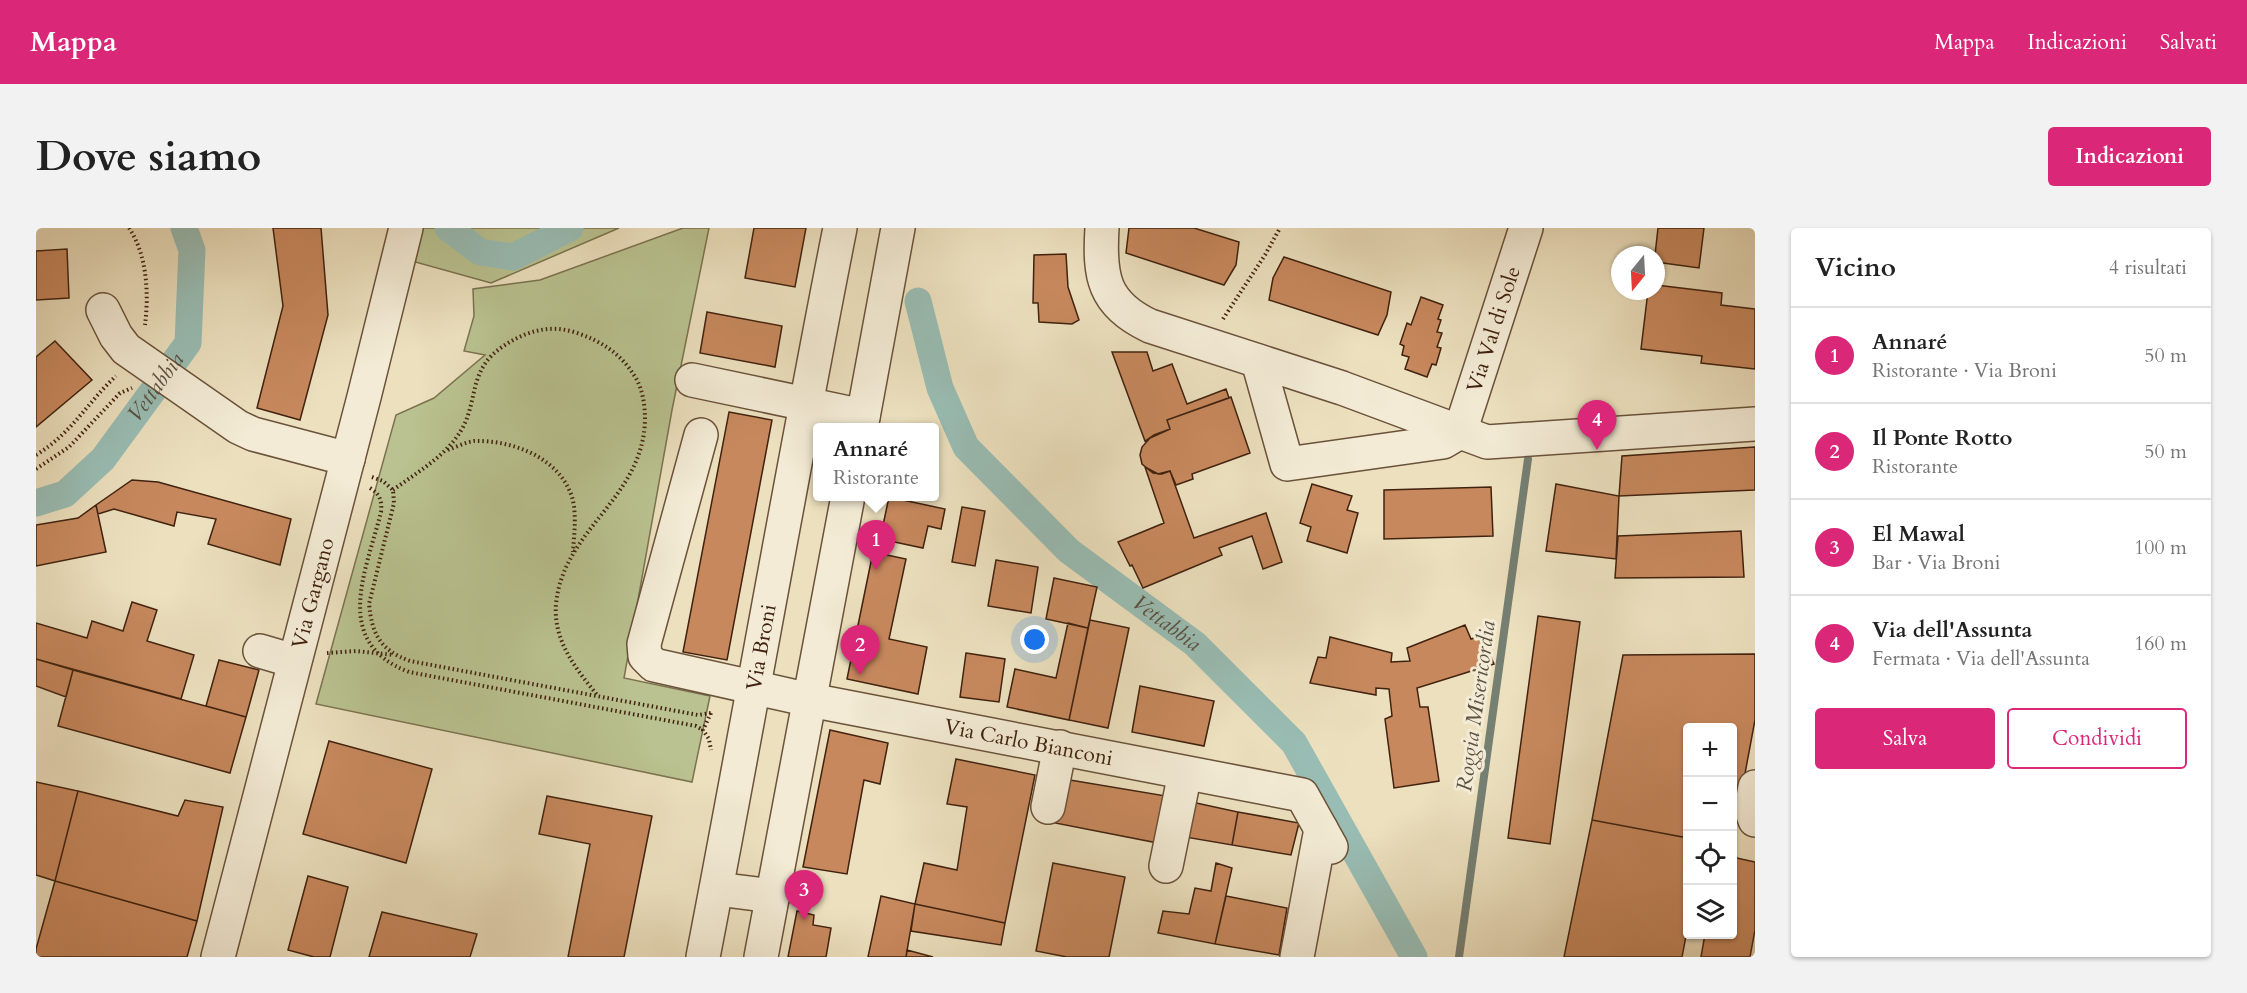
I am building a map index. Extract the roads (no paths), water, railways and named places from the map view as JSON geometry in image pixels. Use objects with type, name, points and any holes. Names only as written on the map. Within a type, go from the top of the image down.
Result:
[{"type":"street","name":"Via Gargano","points":[[218,957],[357,473],[406,228]]},
{"type":"street","name":"Via Broni","points":[[703,957],[805,404],[840,228]]},
{"type":"street","points":[[692,380],[805,404],[862,422],[898,228]]},
{"type":"street","points":[[1102,228],[1103,273],[1109,290],[1126,313],[1150,326],[1342,388],[1487,442],[1755,424]]},
{"type":"street","name":"Via Val di Sole","points":[[1460,432],[1526,228]]},
{"type":"street","points":[[103,310],[116,336],[126,349],[133,375],[190,394],[238,427],[253,434],[357,473]]},
{"type":"street","points":[[1258,362],[1287,464],[1443,442],[1460,432]]},
{"type":"street","name":"Via Carlo Bianconi","points":[[700,435],[644,644],[645,656],[654,665],[810,700],[1302,795],[1326,838],[1297,957]]},
{"type":"street","points":[[761,957],[847,501]]},
{"type":"street","points":[[260,651],[306,656]]},
{"type":"street","points":[[1048,807],[1060,747]]},
{"type":"street","points":[[1166,866],[1185,773]]},
{"type":"street","points":[[1755,787],[1751,809],[1755,820]]},
{"type":"street","points":[[717,889],[773,896]]},
{"type":"waterway","name":"Vettabbia","points":[[36,503],[65,494],[103,459],[188,343],[192,250],[184,228]]},
{"type":"waterway","name":"Vettabbia","points":[[448,228],[480,252],[513,257],[570,228]]},
{"type":"waterway","name":"Vettabbia","points":[[918,301],[940,388],[966,447],[1069,551],[1195,644],[1294,743],[1414,957]]},
{"type":"waterway","name":"Roggia Misericordia","points":[[1459,957],[1528,459]]},
{"type":"place","name":"Via dell'Assunta","points":[[1597,450]]},
{"type":"place","name":"Annaré","points":[[876,570]]},
{"type":"place","name":"Il Ponte Rotto","points":[[860,675]]},
{"type":"place","name":"El Mawal","points":[[804,920]]}]
